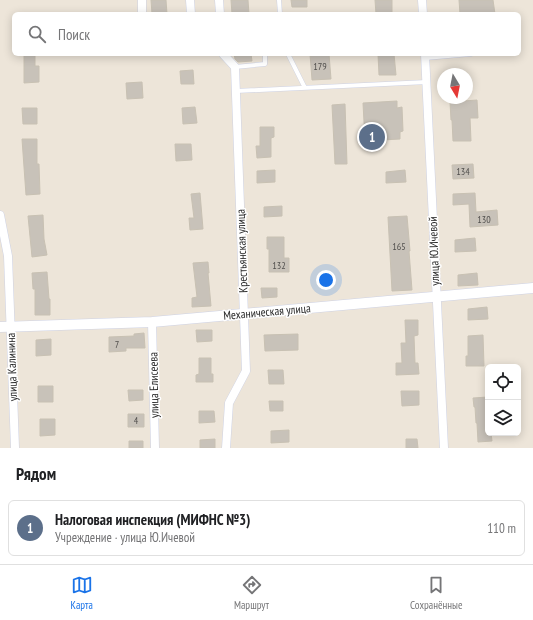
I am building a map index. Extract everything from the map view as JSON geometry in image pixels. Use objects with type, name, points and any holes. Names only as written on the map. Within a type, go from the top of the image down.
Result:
[{"type":"street","points":[[142,0],[142,12]]},
{"type":"street","points":[[190,0],[191,12]]},
{"type":"street","points":[[219,0],[220,12]]},
{"type":"street","points":[[422,0],[423,12]]},
{"type":"street","points":[[224,56],[235,67]]},
{"type":"street","name":"улица Ю.Ичевой","points":[[425,56],[444,448]]},
{"type":"street","name":"Крестьянская улица","points":[[226,448],[229,403],[246,371],[235,67]]},
{"type":"street","name":"улица Калинина","points":[[0,215],[8,256],[15,448]]},
{"type":"street","name":"Механическая улица","points":[[0,327],[152,322],[533,288]]},
{"type":"street","name":"улица Елисеева","points":[[152,322],[155,448]]},
{"type":"lane","points":[[279,0],[280,12]]},
{"type":"lane","points":[[235,67],[265,64],[265,56]]},
{"type":"lane","points":[[289,56],[305,88]]},
{"type":"lane","points":[[236,91],[427,82]]},
{"type":"building","points":[[151,0],[166,0],[167,12],[152,12]]},
{"type":"building","points":[[231,0],[248,0],[249,12],[232,12]]},
{"type":"building","points":[[291,0],[307,0],[307,7],[292,7]]},
{"type":"building","points":[[375,0],[392,0],[392,12],[376,12]]},
{"type":"building","points":[[459,0],[493,0],[495,12],[460,12]]},
{"type":"building","points":[[24,56],[35,56],[35,66],[39,66],[39,82],[24,83]]},
{"type":"building","points":[[234,56],[251,56],[252,61],[238,62]]},
{"type":"building","points":[[310,56],[329,56],[331,79],[312,80]]},
{"type":"building","points":[[378,56],[394,56],[396,75],[379,75]]},
{"type":"building","points":[[193,70],[194,84],[181,84],[180,71]]},
{"type":"building","points":[[142,82],[143,98],[127,99],[126,83]]},
{"type":"building","points":[[473,100],[477,100],[478,118],[470,118],[471,141],[453,141],[450,104],[473,104]]},
{"type":"building","points":[[397,101],[397,108],[402,107],[403,131],[400,132],[400,139],[365,141],[363,103]]},
{"type":"building","points":[[345,104],[347,164],[335,164],[332,105]]},
{"type":"building","points":[[195,107],[197,123],[183,124],[182,108]]},
{"type":"building","points":[[22,108],[37,108],[37,124],[23,124]]},
{"type":"building","points":[[260,127],[274,127],[274,137],[271,138],[271,157],[257,158],[256,146],[260,146]]},
{"type":"building","points":[[22,139],[37,139],[37,164],[39,164],[40,194],[26,195]]},
{"type":"building","points":[[175,144],[191,144],[192,160],[176,161]]},
{"type":"building","points":[[473,164],[474,178],[453,179],[452,165]]},
{"type":"building","points":[[275,170],[275,182],[257,183],[257,171]]},
{"type":"building","points":[[405,170],[406,182],[386,183],[386,172]]},
{"type":"building","points":[[200,193],[203,229],[190,230],[189,218],[194,218],[191,194]]},
{"type":"building","points":[[475,193],[476,212],[497,210],[498,225],[470,227],[469,204],[453,205],[453,194]]},
{"type":"building","points":[[282,206],[282,216],[264,217],[264,207]]},
{"type":"building","points":[[43,215],[44,239],[47,255],[32,257],[28,216]]},
{"type":"building","points":[[407,216],[412,290],[392,291],[388,217]]},
{"type":"building","points":[[267,237],[284,237],[284,258],[289,258],[289,272],[269,272],[269,249],[267,249]]},
{"type":"building","points":[[475,238],[476,251],[455,252],[455,240]]},
{"type":"building","points":[[208,262],[211,306],[192,307],[192,298],[197,297],[193,263]]},
{"type":"building","points":[[47,272],[50,315],[35,315],[35,289],[33,289],[32,273]]},
{"type":"building","points":[[477,273],[478,285],[458,286],[458,275]]},
{"type":"building","points":[[261,288],[277,288],[277,297],[262,298]]},
{"type":"building","points":[[487,307],[488,319],[468,320],[468,309]]},
{"type":"building","points":[[405,320],[418,320],[418,335],[414,336],[415,363],[418,363],[419,374],[396,375],[396,363],[402,363],[401,343],[406,343]]},
{"type":"building","points":[[196,330],[212,330],[212,341],[197,342]]},
{"type":"building","points":[[144,333],[145,348],[126,348],[126,351],[109,352],[109,337],[134,336],[134,334]]},
{"type":"building","points":[[298,334],[298,350],[265,351],[264,335]]},
{"type":"building","points":[[483,335],[484,366],[466,366],[466,356],[468,356],[468,336]]},
{"type":"building","points":[[51,339],[51,355],[36,356],[36,340]]},
{"type":"building","points":[[199,358],[211,358],[211,374],[213,374],[213,382],[196,382],[196,375],[199,374]]},
{"type":"building","points":[[268,370],[283,370],[284,384],[269,384]]},
{"type":"building","points":[[38,386],[53,386],[53,402],[38,402]]},
{"type":"building","points":[[128,390],[143,390],[143,400],[129,401]]},
{"type":"building","points":[[401,391],[419,391],[419,405],[402,406]]},
{"type":"building","points":[[485,397],[485,436],[491,436],[492,441],[478,442],[473,398]]},
{"type":"building","points":[[269,401],[283,401],[283,411],[270,411]]},
{"type":"building","points":[[199,411],[214,411],[215,422],[199,423]]},
{"type":"building","points":[[128,414],[144,414],[144,427],[128,427]]},
{"type":"building","points":[[40,419],[55,419],[55,435],[40,436]]},
{"type":"building","points":[[289,430],[289,442],[271,443],[271,431]]},
{"type":"building","points":[[215,439],[215,448],[200,448],[200,440]]},
{"type":"building","points":[[406,439],[417,439],[418,448],[406,448]]},
{"type":"building","points":[[129,441],[143,441],[143,448],[129,448]]},
{"type":"place","name":"Налоговая инспекция (МИФНС №3)","points":[[372,137]]}]
